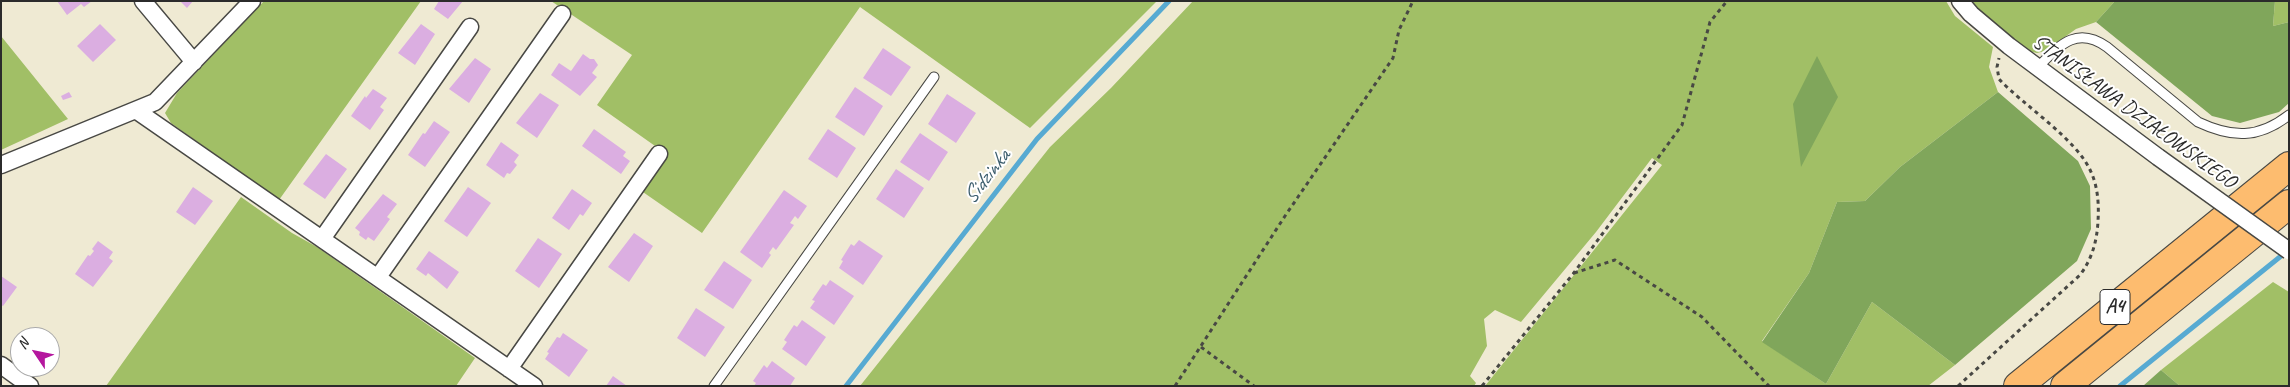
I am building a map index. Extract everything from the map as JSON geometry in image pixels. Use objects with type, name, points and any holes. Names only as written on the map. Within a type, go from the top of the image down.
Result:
[{"type":"highway","name":"A4","points":[[2018,386],[2289,166]]},
{"type":"highway","name":"A4","points":[[2065,386],[2289,204]]},
{"type":"street","points":[[143,1],[194,62]]},
{"type":"street","points":[[1,165],[137,111],[155,102],[252,1]]},
{"type":"street","name":"STANISŁAWA DZIAŁOWSKIEGO","points":[[1960,1],[1971,14],[2008,46],[2289,251]]},
{"type":"street","points":[[378,278],[562,14]]},
{"type":"street","points":[[322,238],[470,26]]},
{"type":"street","points":[[137,111],[534,386]]},
{"type":"street","points":[[509,369],[659,154]]},
{"type":"street","points":[[1,364],[30,386]]},
{"type":"lane","points":[[2037,68],[2066,42],[2072,38],[2084,36],[2102,43],[2178,107],[2198,122],[2216,130],[2235,134],[2252,133],[2269,128],[2289,115]]},
{"type":"lane","points":[[714,386],[934,78]]},
{"type":"path","points":[[1175,386],[1290,208],[1393,58],[1399,30],[1413,1]]},
{"type":"path","points":[[1482,386],[1573,274],[1682,126],[1710,22],[1727,1]]},
{"type":"path","points":[[1958,386],[2080,275],[2088,264],[2097,232],[2099,205],[2091,171],[2081,156],[2064,138],[1999,79],[1997,67],[1999,58],[2008,46]]},
{"type":"path","points":[[1573,274],[1615,260],[1702,317],[1769,386]]},
{"type":"path","points":[[1201,347],[1254,386]]},
{"type":"green space","points":[[264,1],[421,1],[279,200],[171,123],[165,113],[177,93]]},
{"type":"green space","points":[[551,1],[1157,1],[1030,128],[860,7],[702,233],[640,190],[665,153],[597,105],[632,55]]},
{"type":"green space","points":[[1193,1],[1946,1],[1955,16],[1993,47],[1989,67],[1998,92],[1900,167],[1865,201],[1837,202],[1809,273],[1762,341],[1826,384],[1872,302],[1955,365],[1928,386],[1485,386],[1662,165],[1652,158],[1596,232],[1521,322],[1495,310],[1484,319],[1487,346],[1470,376],[1476,383],[1474,386],[860,386],[1050,147],[1111,88]]},
{"type":"green space","points":[[1972,1],[2115,1],[2096,22],[2076,29],[2045,51],[2037,53],[2024,50],[1982,13]]},
{"type":"green space","points":[[2115,1],[2275,1],[2273,26],[2289,22],[2289,103],[2279,112],[2240,123],[2212,116],[2096,22]]},
{"type":"green space","points":[[2275,1],[2289,1],[2289,22],[2273,26]]},
{"type":"green space","points":[[1,36],[68,119],[1,150]]},
{"type":"green space","points":[[1817,56],[1838,97],[1801,167],[1793,104]]},
{"type":"green space","points":[[1998,92],[2078,161],[2090,186],[2091,229],[2077,261],[1955,365],[1872,302],[1826,384],[1762,342],[1809,273],[1837,202],[1865,201],[1900,167]]},
{"type":"green space","points":[[241,197],[292,233],[317,247],[475,358],[456,386],[106,386]]},
{"type":"green space","points":[[2273,282],[2289,292],[2289,386],[2180,386],[2161,370]]},
{"type":"green space","points":[[2161,370],[2180,386],[2143,386]]},
{"type":"building","points":[[57,1],[92,1],[84,7],[81,4],[67,15]]},
{"type":"building","points":[[180,1],[193,1],[187,8]]},
{"type":"building","points":[[439,1],[463,1],[448,19],[434,9]]},
{"type":"building","points":[[100,24],[116,40],[93,62],[77,46]]},
{"type":"building","points":[[421,24],[435,34],[415,65],[398,53]]},
{"type":"building","points":[[883,48],[911,67],[891,96],[863,78]]},
{"type":"building","points":[[583,54],[590,59],[594,59],[598,65],[592,73],[597,77],[580,96],[551,75],[559,63],[571,71]]},
{"type":"building","points":[[475,58],[491,69],[469,103],[449,89]]},
{"type":"building","points":[[855,87],[883,106],[864,136],[835,117]]},
{"type":"building","points":[[373,89],[387,98],[380,107],[384,110],[370,130],[351,116],[365,96],[366,98]]},
{"type":"building","points":[[69,92],[72,97],[63,100],[61,96]]},
{"type":"building","points":[[540,93],[559,105],[537,138],[516,123]]},
{"type":"building","points":[[947,94],[976,113],[956,143],[928,124]]},
{"type":"building","points":[[434,121],[450,132],[425,167],[408,155]]},
{"type":"building","points":[[594,129],[626,152],[623,156],[630,161],[621,174],[582,146]]},
{"type":"building","points":[[828,129],[856,148],[837,178],[808,159]]},
{"type":"building","points":[[920,133],[948,152],[929,181],[900,162]]},
{"type":"building","points":[[501,142],[519,155],[514,162],[517,165],[504,178],[486,165]]},
{"type":"building","points":[[326,154],[347,169],[325,199],[303,184]]},
{"type":"building","points":[[896,169],[924,188],[904,218],[876,199]]},
{"type":"building","points":[[193,187],[213,201],[195,225],[176,212]]},
{"type":"building","points":[[468,187],[491,203],[467,237],[444,221]]},
{"type":"building","points":[[572,189],[592,203],[583,216],[580,214],[569,230],[552,218]]},
{"type":"building","points":[[784,190],[807,206],[798,219],[795,216],[790,223],[794,225],[776,250],[773,247],[769,253],[771,255],[762,268],[740,252]]},
{"type":"building","points":[[383,194],[397,204],[387,217],[390,219],[374,241],[368,237],[366,240],[359,235],[360,232],[355,228]]},
{"type":"building","points":[[634,233],[653,246],[629,282],[608,267]]},
{"type":"building","points":[[538,238],[562,254],[539,288],[515,271]]},
{"type":"building","points":[[859,240],[883,256],[863,285],[839,268],[843,261],[841,260],[851,244],[854,246]]},
{"type":"building","points":[[98,241],[113,252],[109,258],[113,261],[93,287],[75,274],[88,255],[90,256],[94,251],[92,249]]},
{"type":"building","points":[[429,251],[459,272],[447,289],[428,273],[426,276],[416,269]]},
{"type":"building","points":[[724,261],[752,280],[733,309],[704,290]]},
{"type":"building","points":[[1,276],[17,287],[3,306],[1,305]]},
{"type":"building","points":[[830,280],[854,296],[834,325],[810,308],[815,301],[812,300],[823,284],[826,286]]},
{"type":"building","points":[[696,308],[725,327],[705,357],[677,338]]},
{"type":"building","points":[[802,320],[826,337],[806,366],[782,349],[787,342],[784,340],[794,325],[797,327]]},
{"type":"building","points":[[563,333],[588,350],[569,377],[545,359],[549,353],[547,352],[557,337],[560,338]]},
{"type":"building","points":[[772,361],[795,378],[790,386],[754,386],[756,383],[753,381],[764,365],[767,368]]},
{"type":"building","points":[[613,376],[627,386],[606,386]]},
{"type":"waterway","name":"Sidzinka","points":[[846,386],[1037,139],[1169,1]]},
{"type":"waterway","points":[[2120,386],[2286,252]]}]
